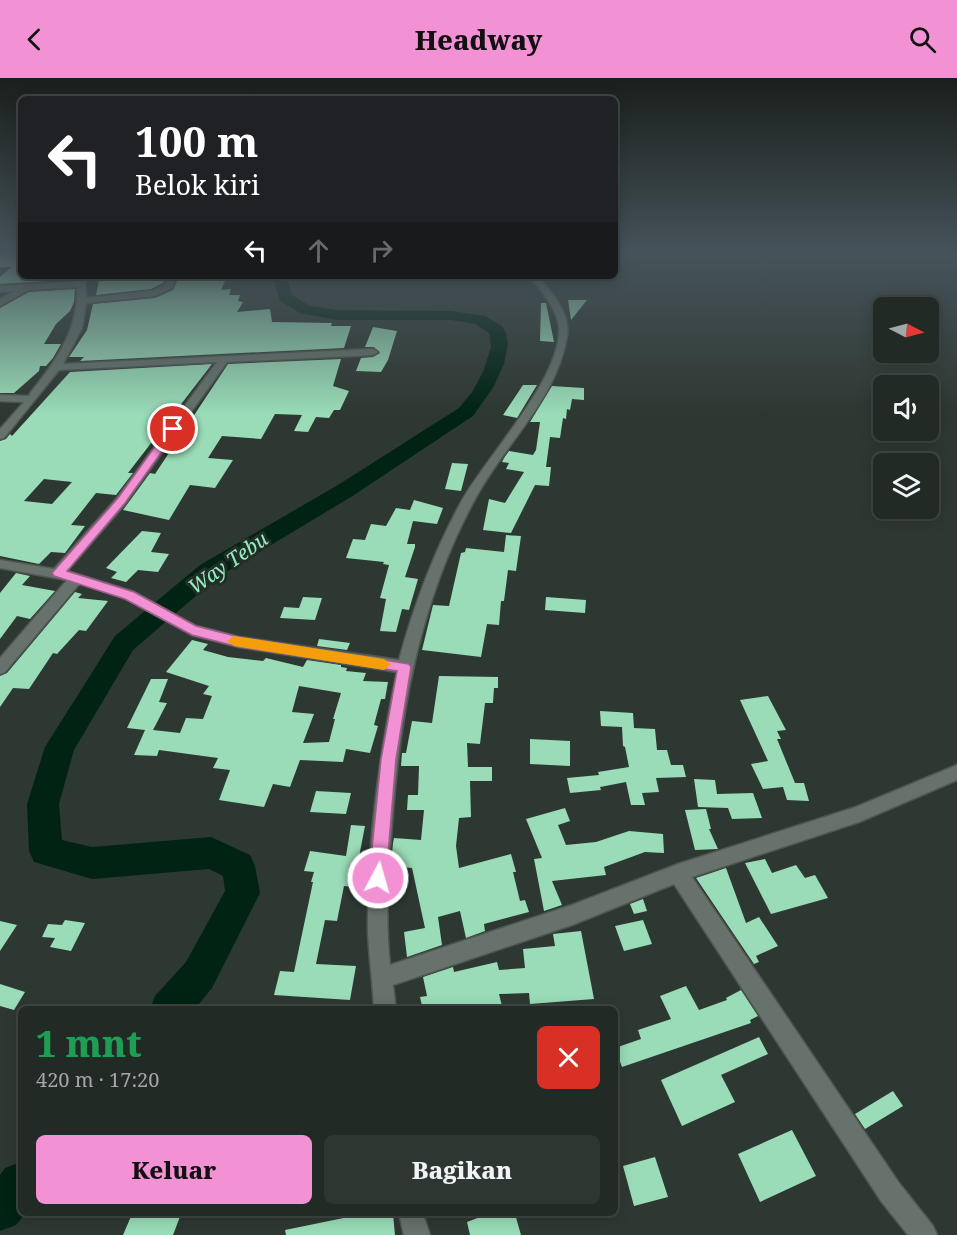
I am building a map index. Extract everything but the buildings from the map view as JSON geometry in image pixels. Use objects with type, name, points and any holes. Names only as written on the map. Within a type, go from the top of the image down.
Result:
[{"type":"street","points":[[0,436],[56,367],[78,326],[80,307]]},
{"type":"street","points":[[385,1006],[379,953],[378,878],[389,759],[404,667],[425,595],[453,530],[483,476],[513,436],[540,393],[564,334],[555,307]]},
{"type":"street","points":[[56,367],[373,352]]},
{"type":"street","points":[[58,573],[122,501],[224,359]]},
{"type":"street","points":[[0,398],[32,399]]},
{"type":"street","points":[[0,564],[77,577],[129,596],[192,630],[239,642],[404,667]]},
{"type":"street","points":[[0,668],[77,577]]},
{"type":"street","points":[[383,978],[572,915],[678,873],[859,814],[957,772]]},
{"type":"street","points":[[678,873],[890,1192],[924,1235]]},
{"type":"street","points":[[412,1216],[417,1235]]},
{"type":"waterway","name":"Way Tebu","points":[[172,1006],[199,975],[243,893],[238,866],[211,853],[92,863],[46,851],[43,804],[60,747],[124,643],[209,571],[346,490],[466,412],[489,379],[499,347],[496,330],[480,319],[451,315],[337,315],[306,310],[301,307]]},
{"type":"waterway","name":"Way Tebu","points":[[0,1209],[18,1188]]},
{"type":"slow traffic","points":[[234,641],[384,664]]},
{"type":"route","points":[[173,429],[122,501],[58,573],[77,577],[129,596],[192,630],[239,642],[404,667],[389,759],[378,878]]}]
